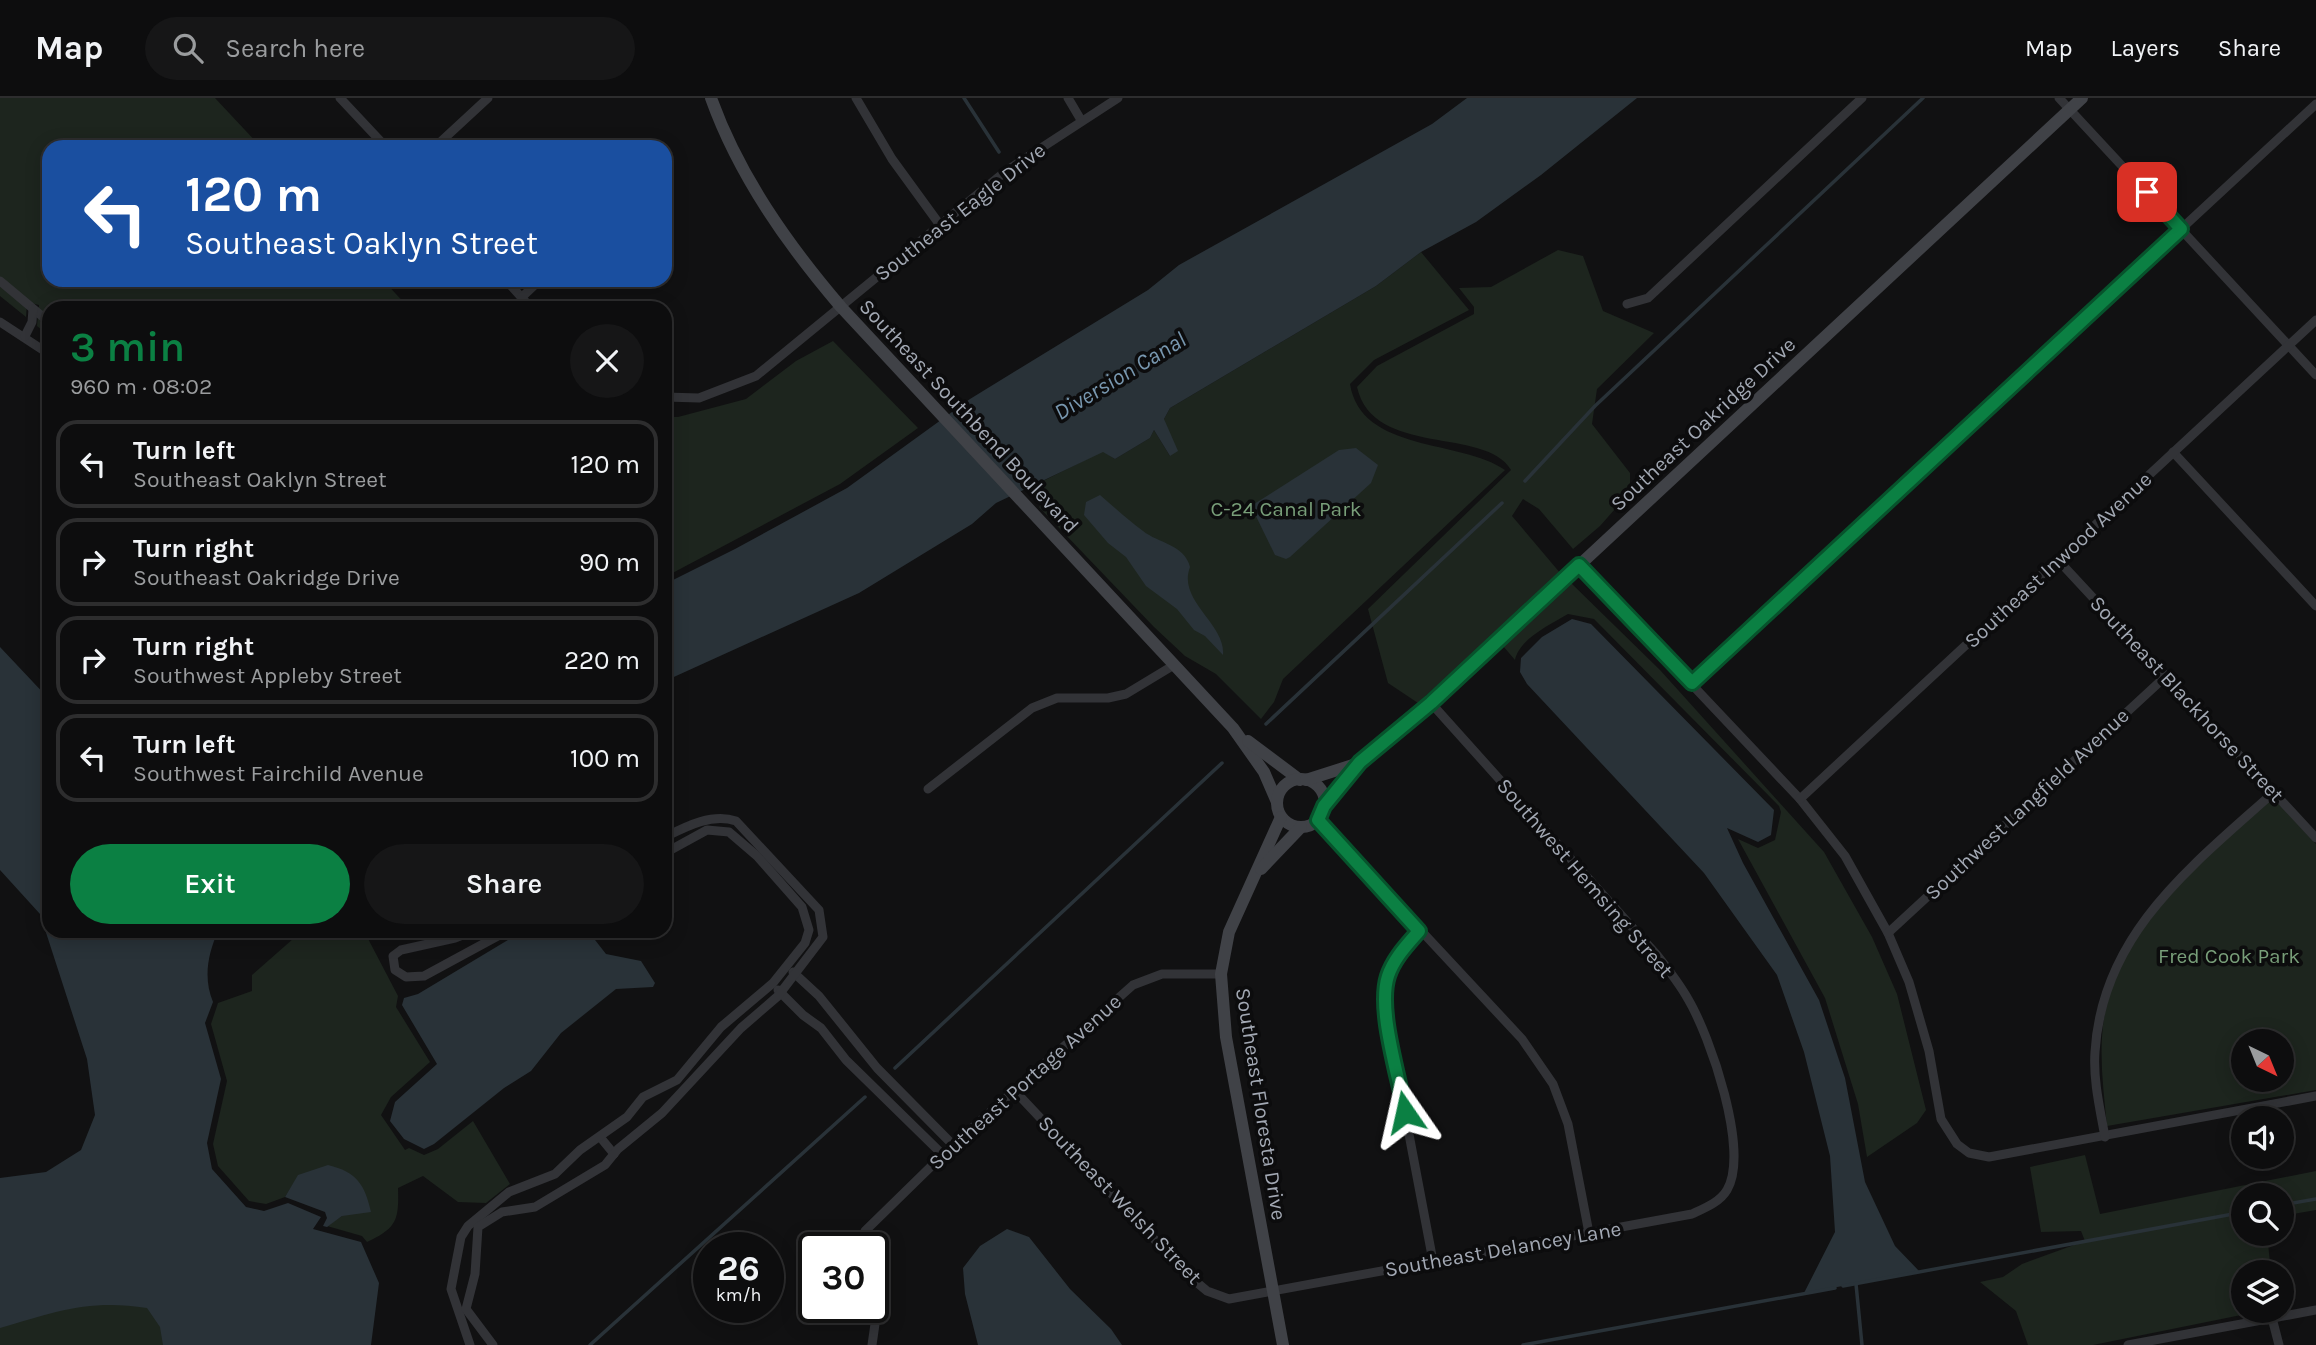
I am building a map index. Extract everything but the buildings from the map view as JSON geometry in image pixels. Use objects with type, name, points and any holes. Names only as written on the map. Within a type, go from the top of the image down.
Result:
[{"type":"street","points":[[340,98],[379,140]]},
{"type":"street","points":[[443,140],[488,98]]},
{"type":"street","name":"Southeast Southbend Boulevard","points":[[711,98],[738,159],[800,259],[933,407],[1237,732],[1264,772],[1277,802]]},
{"type":"street","points":[[856,98],[892,159],[940,225]]},
{"type":"street","points":[[1068,98],[1081,120]]},
{"type":"street","name":"Southeast Eagle Drive","points":[[672,397],[699,398],[756,376],[1006,171],[1118,98]]},
{"type":"street","points":[[1627,304],[1648,298],[1862,98]]},
{"type":"street","points":[[2059,98],[2316,375]]},
{"type":"street","name":"Southeast Oakridge Drive","points":[[1324,806],[1360,762],[1431,703],[2082,98]]},
{"type":"street","points":[[1692,683],[2316,104]]},
{"type":"street","points":[[0,281],[42,316]]},
{"type":"street","points":[[513,287],[525,301]]},
{"type":"street","points":[[522,297],[533,287]]},
{"type":"street","points":[[25,336],[32,322],[33,309]]},
{"type":"street","name":"Southeast Inwood Avenue","points":[[1800,799],[2316,320]]},
{"type":"street","points":[[0,322],[42,349]]},
{"type":"street","points":[[2173,452],[2316,606]]},
{"type":"street","name":"Southeast Blackhorse Street","points":[[2058,560],[2316,838]]},
{"type":"street","points":[[1579,565],[1800,799],[1845,856],[1888,933],[1909,982],[1922,1028],[1941,1119],[1957,1144],[1969,1153],[1989,1157],[2316,1096]]},
{"type":"street","points":[[928,789],[1032,708],[1057,698],[1108,698],[1126,694],[1174,665]]},
{"type":"street","name":"Southwest Langfield Avenue","points":[[1888,933],[2166,676]]},
{"type":"street","name":"Southwest Hemsing Street","points":[[1431,703],[1657,955],[1689,999],[1706,1039],[1733,1139],[1735,1170],[1727,1191]]},
{"type":"street","name":"Southeast Southbend Boulevard","points":[[1237,732],[1303,780]]},
{"type":"street","name":"Southeast Oakridge Drive","points":[[1303,780],[1360,762]]},
{"type":"street","points":[[1303,780],[1318,787],[1324,806],[1318,820],[1301,827],[1294,826],[1281,817],[1277,802],[1287,784],[1303,780]]},
{"type":"street","points":[[2105,1137],[2095,1052],[2105,996],[2135,929],[2170,886],[2273,792]]},
{"type":"street","points":[[483,1218],[535,1207],[592,1174],[662,1113],[741,1028],[780,993],[805,943],[808,920],[802,907],[736,821],[724,817],[709,819],[672,834]]},
{"type":"street","name":"Southeast Floresta Drive","points":[[1281,817],[1229,932],[1221,974],[1226,1037],[1283,1345]]},
{"type":"street","points":[[709,819],[710,830]]},
{"type":"street","points":[[1318,820],[1522,1040],[1553,1084],[1568,1124],[1589,1233]]},
{"type":"street","name":"Southeast Floresta Drive","points":[[1256,874],[1301,827]]},
{"type":"street","points":[[470,1345],[464,1315],[451,1289],[461,1237],[509,1192],[555,1174],[580,1150],[627,1117],[643,1097],[667,1086],[684,1071],[721,1027],[791,971],[823,937],[819,910],[730,832],[710,830],[672,849]]},
{"type":"street","points":[[1419,931],[1394,962],[1387,979],[1386,1013],[1433,1261]]},
{"type":"street","points":[[457,938],[401,950],[393,956],[395,970],[406,977],[424,976],[491,938]]},
{"type":"street","points":[[791,971],[819,996],[877,1068],[953,1144]]},
{"type":"street","name":"Southeast Portage Avenue","points":[[865,1232],[953,1144],[1133,985],[1162,974],[1221,974]]},
{"type":"street","points":[[773,983],[803,1015],[821,1028],[846,1060],[943,1155]]},
{"type":"street","points":[[684,1071],[692,1079]]},
{"type":"street","name":"Southeast Welsh Street","points":[[1016,1091],[1207,1291],[1229,1299],[1272,1293]]},
{"type":"street","points":[[903,1116],[914,1105]]},
{"type":"street","points":[[600,1137],[614,1154]]},
{"type":"street","name":"Southeast Delancey Lane","points":[[1272,1293],[1692,1214],[1710,1207],[1727,1191]]},
{"type":"street","points":[[464,1315],[475,1274],[477,1234],[483,1218]]},
{"type":"street","points":[[2294,1314],[2316,1310]]},
{"type":"street","points":[[464,1315],[493,1345]]},
{"type":"street","points":[[872,1345],[875,1323]]},
{"type":"street","points":[[2128,1345],[2245,1323]]},
{"type":"street","points":[[2273,1323],[2279,1345]]},
{"type":"green space","points":[[0,98],[215,98],[254,140],[42,140],[42,287],[390,287],[402,301],[42,301],[42,330],[37,326],[39,305],[27,302],[26,317],[0,296]]},
{"type":"green space","points":[[1558,250],[1583,256],[1603,311],[1654,333],[1597,389],[1592,424],[1630,473],[1630,492],[1600,526],[1573,549],[1539,509],[1523,499],[1512,516],[1561,574],[1418,703],[1388,683],[1368,609],[1511,470],[1498,457],[1479,448],[1406,433],[1384,424],[1367,409],[1357,387],[1377,366],[1474,314],[1474,307],[1459,288],[1491,287]]},
{"type":"green space","name":"C-24 Canal Park","points":[[1421,252],[1469,310],[1374,360],[1350,384],[1358,406],[1373,422],[1392,433],[1486,460],[1505,470],[1283,679],[1274,702],[1261,719],[1216,674],[1185,656],[1154,627],[1039,507],[1042,504],[1031,487],[1103,451],[1115,459],[1150,438],[1154,430],[1170,456],[1164,419],[1170,408],[1376,286]]},
{"type":"green space","points":[[833,341],[918,428],[840,484],[672,573],[672,417],[746,399],[796,361]]},
{"type":"green space","points":[[1570,582],[1660,670],[1824,852],[1872,937],[1897,994],[1926,1110],[1917,1123],[1867,1157],[1858,1104],[1825,998],[1738,839],[1758,848],[1775,840],[1781,812],[1779,806],[1594,619],[1568,614],[1529,639],[1515,660],[1503,646]]},
{"type":"green space","name":"Fred Cook Park","points":[[2273,797],[2316,844],[2316,1090],[2107,1126],[2102,1034],[2107,1003],[2117,972],[2152,916],[2199,865]]},
{"type":"green space","points":[[294,938],[368,938],[398,996],[396,1007],[430,1062],[391,1097],[381,1115],[405,1150],[409,1148],[424,1155],[438,1149],[473,1121],[510,1184],[486,1203],[458,1202],[423,1176],[398,1188],[398,1208],[394,1222],[385,1232],[367,1242],[362,1236],[327,1226],[342,1216],[299,1175],[285,1197],[266,1204],[249,1201],[218,1166],[213,1144],[227,1081],[211,1024],[218,1003],[252,991],[252,975]]},
{"type":"green space","points":[[2085,1155],[2100,1214],[2231,1188],[2231,1246],[2268,1246],[2270,1260],[2231,1260],[2231,1317],[2093,1345],[2028,1345],[2016,1311],[1980,1282],[2003,1277],[2022,1264],[2085,1241],[2081,1231],[2041,1232],[2030,1167]]},
{"type":"green space","points":[[2316,1171],[2316,1210],[2294,1214],[2294,1183],[2256,1183]]},
{"type":"green space","points":[[140,1267],[184,1345],[0,1345],[0,1296]]},
{"type":"water","name":"Diversion Canal","points":[[1467,98],[1637,98],[1541,175],[1476,222],[1421,252],[1376,286],[1170,408],[1164,419],[1178,451],[1170,456],[1154,430],[1150,438],[1115,459],[1103,452],[996,503],[972,524],[859,593],[672,678],[672,580],[847,488],[970,399],[1148,290],[1179,265],[1432,124]]},
{"type":"water","points":[[1356,448],[1378,465],[1371,483],[1290,557],[1286,559],[1275,555],[1251,506],[1339,450]]},
{"type":"water","points":[[1100,495],[1143,531],[1183,554],[1190,567],[1190,591],[1217,633],[1223,655],[1205,636],[1194,630],[1177,609],[1146,586],[1126,557],[1108,543],[1084,515],[1086,502]]},
{"type":"water","points":[[1572,619],[1591,624],[1774,810],[1771,835],[1758,842],[1727,828],[1743,863],[1819,1000],[1845,1078],[1865,1182],[1895,1246],[1920,1272],[1804,1293],[1835,1232],[1830,1156],[1804,1052],[1777,975],[1704,873],[1527,684],[1520,672],[1521,658],[1542,637]]},
{"type":"water","points":[[0,647],[42,692],[42,920],[40,914],[0,870]]},
{"type":"water","points":[[48,938],[216,938],[208,966],[208,984],[213,1002],[205,1023],[221,1079],[207,1143],[212,1169],[246,1207],[264,1211],[288,1203],[321,1217],[313,1229],[361,1242],[379,1283],[371,1345],[163,1345],[160,1327],[147,1308],[107,1305],[72,1309],[0,1328],[0,1178],[46,1172],[81,1150],[95,1115],[87,1059]]},
{"type":"water","points":[[511,938],[593,938],[606,954],[641,961],[655,983],[653,987],[616,989],[561,1033],[531,1071],[504,1088],[424,1149],[404,1139],[390,1121],[395,1102],[437,1064],[402,1005],[404,998],[418,994]]},
{"type":"water","points":[[328,1165],[346,1172],[358,1181],[366,1194],[371,1212],[342,1216],[327,1227],[323,1226],[327,1218],[325,1212],[285,1197],[298,1175]]},
{"type":"water","points":[[1007,1229],[1029,1237],[1070,1289],[1111,1329],[1122,1345],[978,1345],[965,1294],[963,1268],[980,1246]]},
{"type":"waterway","points":[[964,98],[999,152]]},
{"type":"waterway","points":[[1525,481],[1595,406],[1923,98]]},
{"type":"waterway","points":[[1266,724],[1502,503]]},
{"type":"waterway","points":[[895,1068],[1222,763]]},
{"type":"waterway","points":[[590,1345],[865,1097]]},
{"type":"waterway","points":[[2294,1203],[2316,1199]]},
{"type":"waterway","points":[[1843,1286],[2231,1214]]},
{"type":"waterway","points":[[1856,1284],[1862,1345]]},
{"type":"waterway","points":[[1523,1345],[1835,1288]]},
{"type":"route","points":[[1405,1112],[1386,1013],[1387,979],[1394,962],[1419,931],[1318,820],[1324,806],[1360,762],[1431,703],[1579,565],[1692,683],[2181,229],[2147,192]]}]
